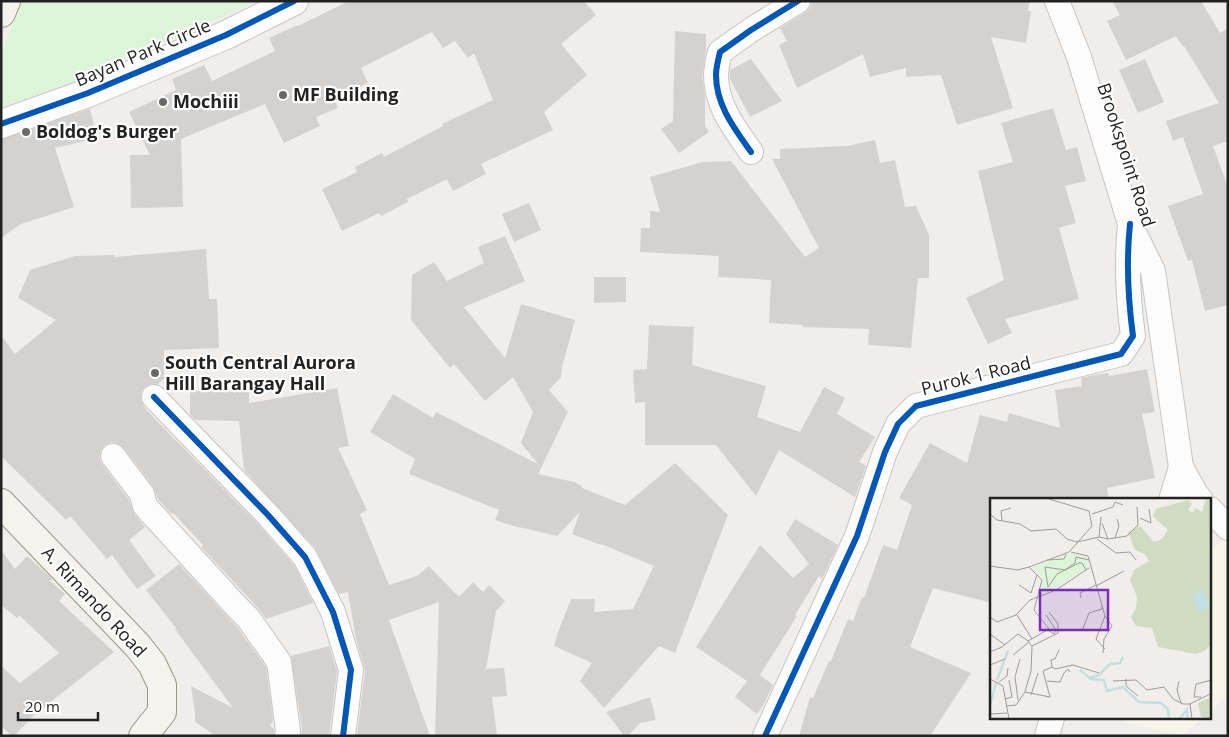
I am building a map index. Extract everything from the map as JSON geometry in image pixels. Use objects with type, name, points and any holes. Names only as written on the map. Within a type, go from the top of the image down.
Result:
[{"type":"main road","points":[[1,13],[6,1]]},
{"type":"main road","name":"A. Rimando Road","points":[[1,503],[137,645],[152,664],[162,685],[162,712],[143,736]]},
{"type":"street","name":"Bayan Park Circle","points":[[1,124],[98,89],[226,35],[294,1]]},
{"type":"street","points":[[751,152],[723,109],[718,96],[716,74],[720,52],[798,1]]},
{"type":"street","name":"Brookspoint Road","points":[[1056,1],[1079,57],[1130,224],[1154,271],[1181,467]]},
{"type":"street","name":"Purok 1 Road","points":[[765,736],[857,536],[886,452],[898,424],[916,406],[1121,354],[1133,336],[1129,303],[1128,249],[1130,224]]},
{"type":"street","points":[[154,397],[268,515],[305,557],[333,612],[351,670],[344,736]]},
{"type":"street","points":[[113,456],[142,494],[144,506],[248,618],[270,647],[278,662],[288,731],[287,736]]},
{"type":"street","points":[[1173,498],[1181,467]]},
{"type":"street","points":[[1181,467],[1199,498]]},
{"type":"street","points":[[1212,511],[1228,528]]},
{"type":"street","points":[[1047,736],[1051,720]]},
{"type":"shaded area","points":[[1225,538],[1228,541],[1228,694],[1212,709],[1212,550]]},
{"type":"shaded area","points":[[1125,720],[1200,720],[1183,736],[1125,722]]},
{"type":"green space","points":[[22,1],[257,1],[81,80],[1,107],[1,54]]},
{"type":"building","points":[[349,1],[584,1],[596,15],[561,44],[587,75],[544,112],[553,130],[481,164],[486,174],[453,191],[447,179],[407,199],[408,202],[381,216],[379,213],[342,231],[322,189],[357,172],[355,167],[382,153],[384,157],[443,126],[442,124],[493,100],[474,53],[468,58],[455,41],[443,48],[432,32],[361,68],[368,83],[334,99],[338,108],[316,117],[320,126],[284,143],[265,104],[181,139],[183,207],[131,208],[130,155],[150,155],[129,112],[176,90],[172,79],[204,65],[212,81],[275,51],[269,38]]},
{"type":"building","points":[[812,1],[1030,1],[1028,11],[1031,11],[1026,43],[991,37],[1013,108],[957,125],[941,75],[906,77],[906,68],[870,77],[863,54],[797,88],[779,45],[787,41],[780,28],[806,12],[810,8]]},
{"type":"building","points":[[1112,1],[1201,1],[1220,33],[1228,28],[1228,141],[1213,146],[1228,187],[1228,305],[1205,311],[1192,260],[1188,261],[1168,206],[1203,194],[1183,137],[1173,141],[1166,121],[1219,103],[1176,36],[1126,60],[1107,21],[1120,15]]},
{"type":"building","points":[[675,31],[706,34],[706,51],[702,76],[705,97],[705,126],[709,132],[679,153],[661,129],[673,121]]},
{"type":"building","points":[[751,59],[782,101],[750,117],[730,79],[730,70]]},
{"type":"building","points":[[1145,59],[1164,102],[1138,113],[1119,70]]},
{"type":"building","points":[[1053,108],[1066,150],[1077,147],[1086,181],[1065,186],[1076,223],[1059,228],[1079,299],[1005,319],[1012,333],[988,344],[966,298],[1004,280],[978,171],[1013,162],[1001,123]]},
{"type":"building","points":[[90,109],[97,138],[55,148],[74,207],[21,224],[1,238],[1,139]]},
{"type":"building","points":[[875,140],[880,163],[895,160],[905,207],[916,206],[929,235],[929,278],[918,278],[911,348],[868,345],[869,329],[803,327],[803,325],[769,323],[771,280],[718,277],[719,256],[640,252],[641,228],[650,228],[650,211],[660,212],[650,177],[703,162],[731,161],[805,257],[819,248],[772,159],[780,159],[780,149],[847,146]]},
{"type":"building","points":[[529,203],[541,230],[514,242],[502,214]]},
{"type":"building","points":[[505,236],[525,281],[464,307],[505,358],[521,304],[575,320],[561,377],[549,390],[568,412],[538,474],[574,482],[582,486],[582,488],[625,505],[675,463],[728,515],[675,653],[659,646],[604,708],[580,681],[592,663],[554,646],[557,635],[571,599],[595,599],[594,612],[633,609],[654,566],[572,534],[580,512],[557,536],[495,520],[499,510],[409,474],[415,459],[370,432],[393,394],[433,418],[436,412],[538,464],[521,443],[533,412],[513,377],[485,401],[454,364],[450,368],[411,320],[412,275],[434,262],[447,281],[484,263],[478,247]]},
{"type":"building","points":[[206,249],[209,299],[217,299],[219,348],[164,350],[164,379],[158,384],[151,384],[145,387],[141,393],[141,400],[144,407],[155,419],[258,524],[294,565],[313,603],[266,619],[201,547],[203,545],[158,499],[153,486],[119,444],[112,442],[105,445],[99,457],[102,464],[129,500],[135,515],[145,527],[129,540],[156,576],[137,589],[112,555],[107,559],[70,516],[66,520],[1,456],[1,335],[15,354],[56,320],[18,298],[30,270],[75,256],[115,255],[115,257]]},
{"type":"building","points":[[594,277],[626,277],[626,302],[594,303]]},
{"type":"building","points":[[649,325],[694,327],[692,365],[766,386],[757,417],[800,432],[824,387],[845,398],[837,414],[875,437],[859,462],[866,466],[855,497],[779,450],[756,496],[716,445],[645,445],[645,402],[635,403],[633,370],[647,369]]},
{"type":"building","points":[[1147,369],[1155,412],[1142,414],[1155,478],[1107,488],[1109,498],[990,498],[990,602],[933,588],[910,647],[971,673],[930,736],[799,736],[810,697],[813,698],[848,619],[853,621],[862,597],[864,598],[883,545],[897,550],[912,505],[899,498],[930,443],[967,463],[980,415],[1007,422],[1009,413],[1060,428],[1055,390],[1082,386],[1081,378],[1108,373],[1109,376]]},
{"type":"building","points":[[337,388],[349,446],[338,448],[367,510],[360,514],[389,585],[417,576],[429,566],[459,597],[473,582],[483,592],[489,585],[505,601],[496,611],[486,669],[504,668],[507,696],[492,697],[497,736],[435,736],[439,602],[389,620],[430,736],[357,736],[365,671],[356,639],[348,592],[339,594],[315,548],[244,470],[239,421],[195,420],[190,414],[190,391],[249,392],[249,403]]},
{"type":"building","points":[[795,519],[838,545],[822,579],[819,576],[795,615],[797,616],[760,675],[773,685],[757,714],[735,697],[747,681],[696,647],[760,545],[793,578],[809,564],[786,534]]},
{"type":"building","points":[[1,550],[15,569],[27,556],[45,572],[52,579],[50,581],[65,594],[59,601],[114,652],[34,715],[14,736],[1,726],[1,666],[20,683],[59,653],[19,615],[17,618],[1,605]]},
{"type":"building","points":[[179,564],[237,627],[266,667],[273,720],[270,726],[274,729],[274,736],[216,736],[195,722],[191,686],[233,708],[176,628],[146,590]]},
{"type":"building","points":[[329,646],[337,671],[329,736],[301,736],[302,729],[291,656]]},
{"type":"building","points":[[650,697],[656,720],[640,723],[628,736],[624,736],[606,712]]},
{"type":"cycle path","points":[[1,124],[88,93],[226,35],[294,1]]},
{"type":"cycle path","points":[[751,152],[727,116],[719,96],[716,75],[720,52],[798,1]]},
{"type":"cycle path","points":[[765,736],[857,536],[885,452],[898,424],[916,406],[1121,354],[1133,336],[1128,280],[1130,224]]},
{"type":"cycle path","points":[[154,397],[268,515],[305,557],[333,612],[351,670],[343,736]]},
{"type":"place","name":"MF Building","points":[[283,95]]},
{"type":"place","name":"Mochiii","points":[[163,102]]},
{"type":"place","name":"Boldog's Burger","points":[[26,132]]},
{"type":"place","name":"South Central Aurora Hill Barangay Hall","points":[[155,373]]}]
